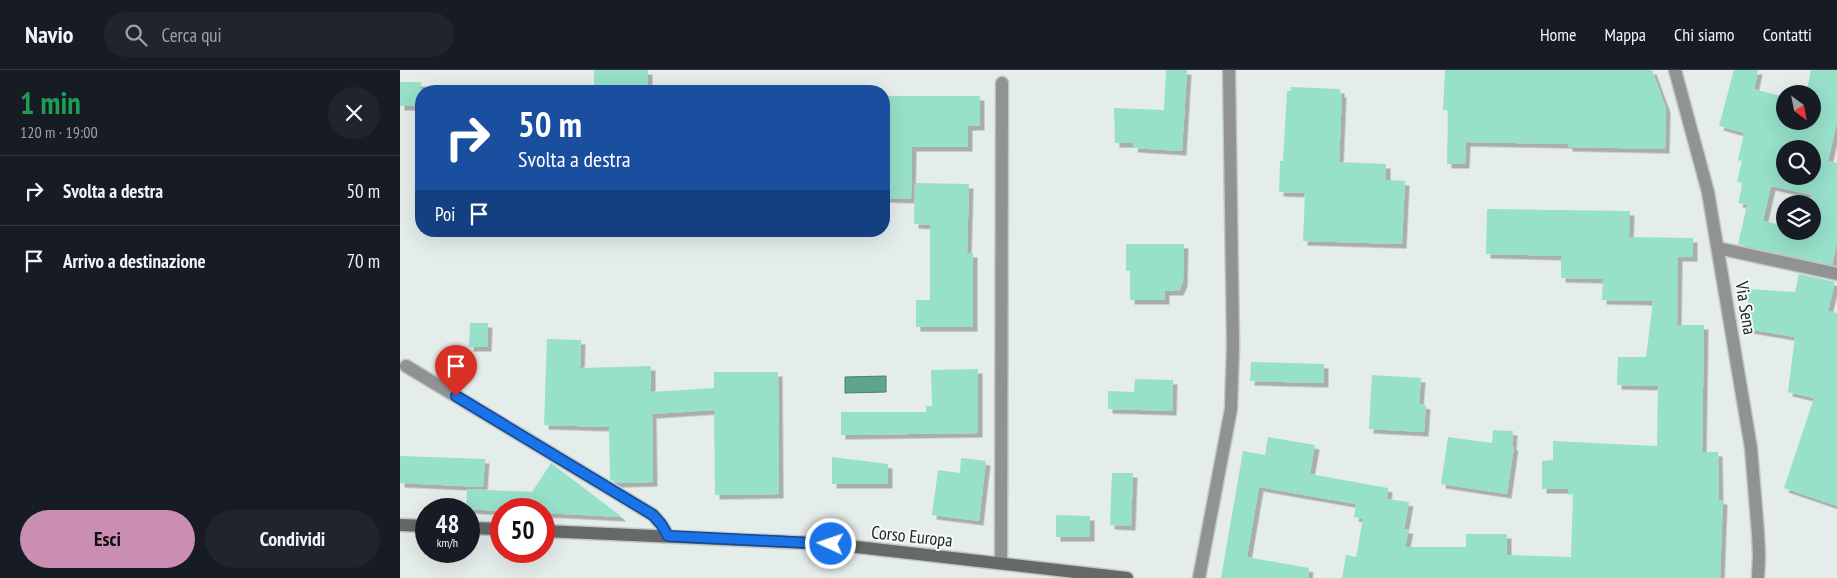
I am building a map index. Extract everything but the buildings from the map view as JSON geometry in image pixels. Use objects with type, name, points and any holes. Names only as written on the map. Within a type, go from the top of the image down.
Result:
[{"type":"main road","points":[[400,525],[415,526]]},
{"type":"main road","name":"Corso Europa","points":[[555,531],[831,544],[1126,578]]},
{"type":"street","points":[[1200,578],[1231,410],[1234,345],[1229,70]]},
{"type":"street","name":"Via Sena","points":[[1677,70],[1679,85],[1708,192],[1718,248],[1751,448],[1759,556]]},
{"type":"street","points":[[1000,563],[1002,83]]},
{"type":"street","points":[[1718,248],[1837,274]]},
{"type":"street","points":[[406,366],[653,515],[668,536]]},
{"type":"street","points":[[1758,578],[1759,556]]},
{"type":"street","points":[[1759,556],[1766,578]]},
{"type":"shaded area","points":[[886,376],[886,392],[845,393],[845,377]]},
{"type":"route","points":[[456,396],[653,515],[668,536],[831,544]]}]
